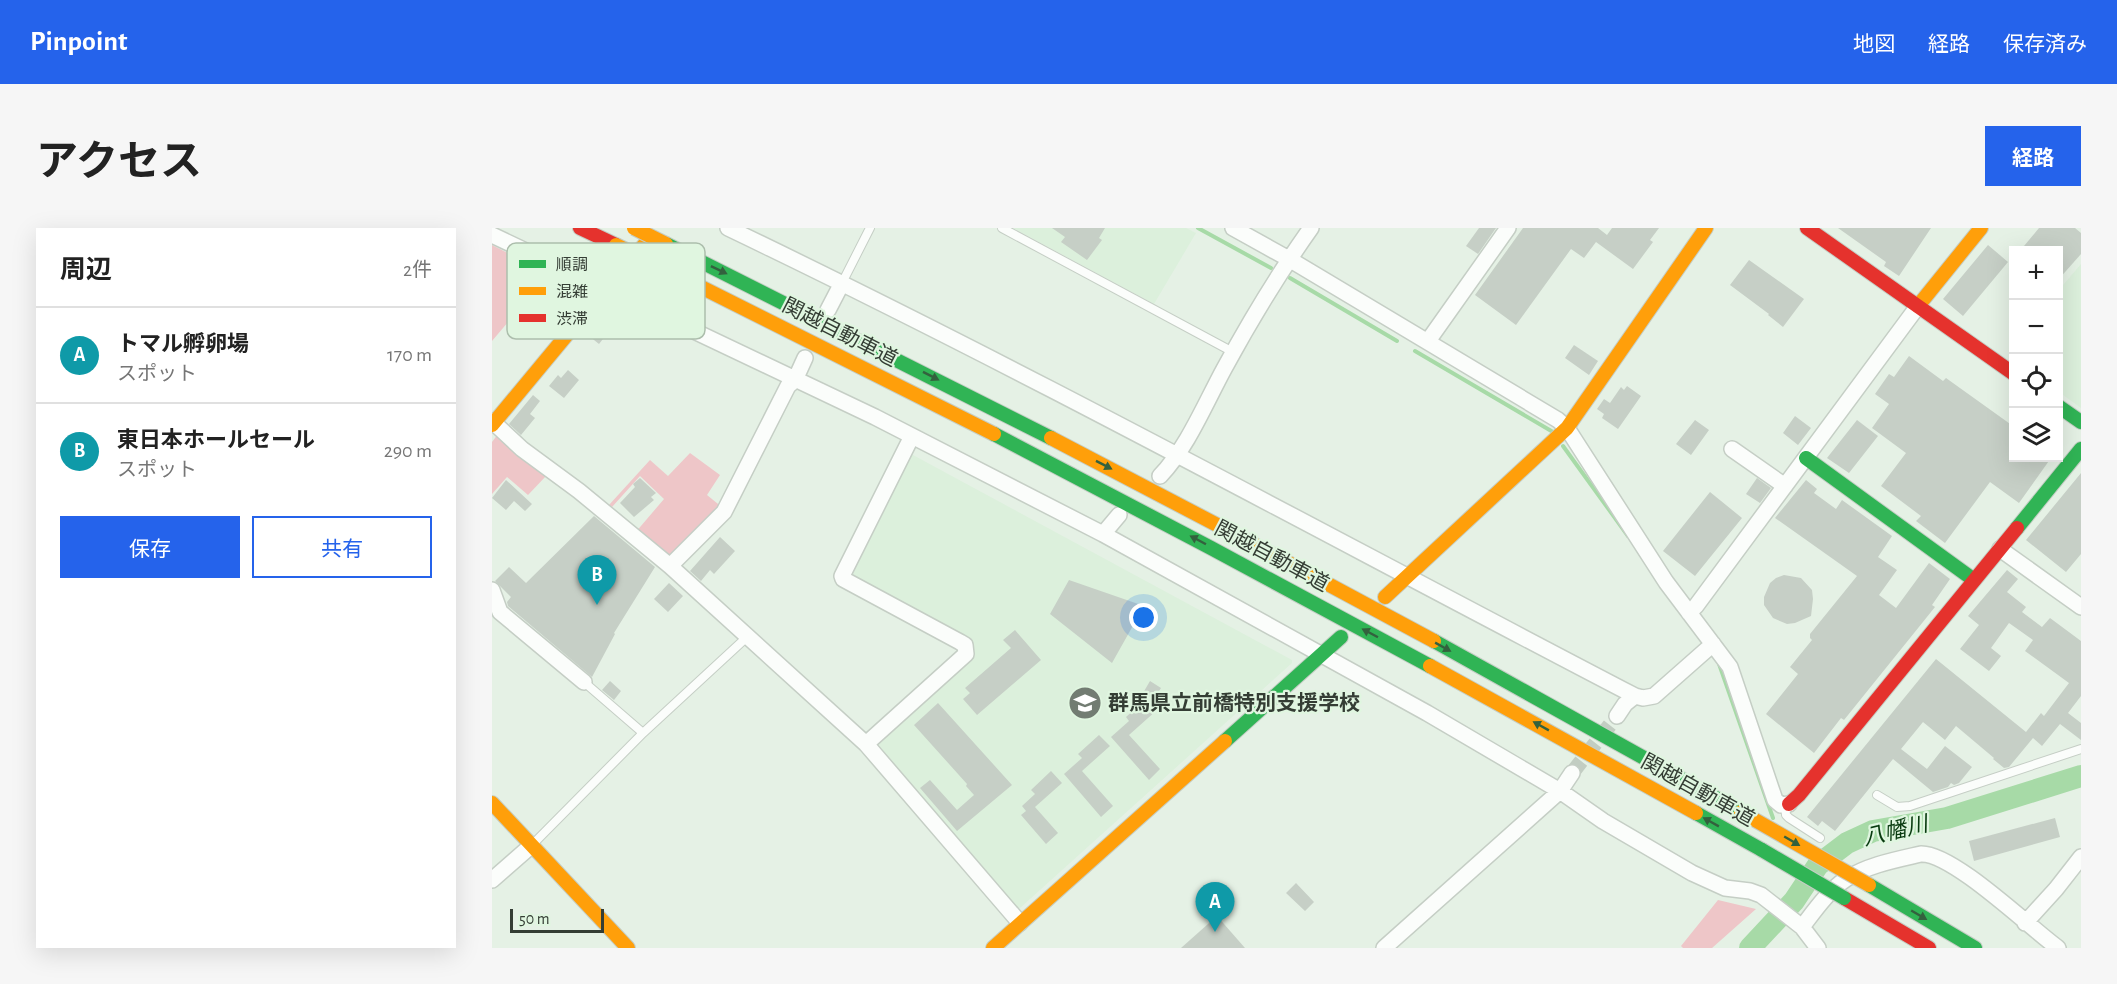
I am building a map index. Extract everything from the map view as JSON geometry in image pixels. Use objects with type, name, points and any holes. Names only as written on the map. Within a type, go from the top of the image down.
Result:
[{"type":"main road","name":"関越自動車道","points":[[580,228],[612,243]]},
{"type":"main road","name":"関越自動車道","points":[[634,228],[664,243]]},
{"type":"main road","points":[[646,243],[660,228]]},
{"type":"main road","points":[[1385,597],[1567,428],[1706,228]]},
{"type":"main road","points":[[1807,228],[2009,371]]},
{"type":"main road","points":[[1918,306],[1981,228]]},
{"type":"main road","name":"関越自動車道","points":[[705,264],[1174,501],[1393,619],[1741,812],[1975,948]]},
{"type":"main road","name":"関越自動車道","points":[[705,289],[1163,522],[1539,725],[1762,850],[1929,948]]},
{"type":"main road","points":[[493,423],[563,339]]},
{"type":"main road","points":[[2061,408],[2081,422]]},
{"type":"main road","points":[[1787,805],[1799,795],[2081,449]]},
{"type":"main road","points":[[1806,458],[1974,580]]},
{"type":"main road","points":[[993,948],[1341,637]]},
{"type":"main road","points":[[492,803],[628,948]]},
{"type":"street","points":[[728,228],[842,283],[1177,454],[1407,578],[1635,696],[1643,698],[1654,696],[1713,644]]},
{"type":"street","points":[[1233,228],[1289,258],[1428,341],[1558,420],[1567,428],[1666,582],[1730,667],[1775,800],[1781,805],[1787,805]]},
{"type":"street","points":[[1160,476],[1177,454],[1233,352],[1289,258],[1311,228]]},
{"type":"street","points":[[1428,341],[1508,228]]},
{"type":"street","points":[[492,235],[508,243]]},
{"type":"street","points":[[828,310],[842,283]]},
{"type":"street","points":[[1689,613],[1918,306]]},
{"type":"street","points":[[705,338],[912,436],[1103,534],[1560,791],[1603,822],[1692,873],[1725,888],[1756,892],[1799,925],[1818,948]]},
{"type":"street","points":[[670,566],[724,512],[788,386],[795,380],[805,358]]},
{"type":"street","points":[[493,423],[522,449],[579,491],[670,566],[866,744],[1020,923]]},
{"type":"street","points":[[866,744],[966,654],[965,645],[843,579],[842,576],[847,561],[912,436]]},
{"type":"street","points":[[1732,449],[1785,486]]},
{"type":"street","points":[[1103,534],[1119,515]]},
{"type":"street","points":[[2000,549],[2081,607]]},
{"type":"street","points":[[492,590],[500,612],[585,682]]},
{"type":"street","points":[[1617,716],[1625,704],[1635,696]]},
{"type":"street","points":[[1384,948],[1560,791],[1572,773]]},
{"type":"street","points":[[492,880],[532,845]]},
{"type":"street","points":[[1799,925],[1845,879],[1877,865],[1925,853],[1955,868],[2058,948]]},
{"type":"street","points":[[2025,923],[2081,857]]},
{"type":"lane","points":[[842,283],[870,228]]},
{"type":"lane","points":[[1002,228],[1233,352]]},
{"type":"lane","points":[[532,845],[643,733],[747,638]]},
{"type":"lane","points":[[585,682],[643,733]]},
{"type":"lane","points":[[1877,795],[1888,804],[1897,807],[1910,806],[2081,749]]},
{"type":"lane","points":[[1787,805],[1786,815],[1820,838]]},
{"type":"shaded area","points":[[1013,228],[1186,228],[1196,233],[1154,304]]},
{"type":"shaded area","points":[[492,245],[507,253],[507,323],[492,341]]},
{"type":"shaded area","points":[[2081,264],[2081,408],[2063,395],[2063,285]]},
{"type":"shaded area","points":[[498,434],[547,475],[528,495],[507,477],[492,494],[492,442]]},
{"type":"shaded area","points":[[690,453],[720,475],[707,495],[723,508],[671,562],[635,533],[664,499],[640,476],[612,507],[609,505],[650,460],[668,476]]},
{"type":"shaded area","name":"群馬県立前橋特別支援学校","points":[[913,455],[1292,660],[1292,663],[1020,908],[1016,907],[875,749],[875,742],[972,659],[971,642],[853,579],[850,574],[910,456]]},
{"type":"shaded area","points":[[1718,900],[1756,909],[1712,948],[1683,948],[1681,946]]},
{"type":"building","points":[[1052,228],[1105,228],[1099,238],[1102,240],[1087,260],[1061,242],[1065,237]]},
{"type":"building","points":[[1479,228],[1496,228],[1478,254],[1466,246]]},
{"type":"building","points":[[1523,228],[1598,228],[1607,235],[1612,228],[1659,228],[1650,240],[1653,242],[1633,269],[1596,242],[1584,258],[1571,249],[1516,325],[1475,295]]},
{"type":"building","points":[[1838,228],[1931,228],[1899,276],[1884,266],[1886,262]]},
{"type":"building","points":[[2039,228],[2075,228],[2081,233],[2081,254],[2063,274],[2063,246],[2024,246]]},
{"type":"building","points":[[1988,245],[2008,262],[1963,316],[1943,299]]},
{"type":"building","points":[[1749,260],[1804,299],[1783,327],[1730,285]]},
{"type":"building","points":[[593,339],[603,339],[599,344]]},
{"type":"building","points":[[1574,345],[1598,361],[1589,375],[1565,358]]},
{"type":"building","points":[[1909,356],[1943,381],[1946,378],[2009,423],[2009,462],[2048,462],[2019,503],[1990,482],[1945,543],[1916,521],[1921,516],[1881,486],[1906,453],[1872,428],[1889,404],[1875,394],[1889,374],[1894,377]]},
{"type":"building","points":[[568,370],[579,380],[564,398],[549,386],[558,375],[561,378]]},
{"type":"building","points":[[1627,386],[1641,396],[1618,429],[1602,418],[1604,414],[1597,409],[1604,399],[1610,403],[1621,387],[1624,390]]},
{"type":"building","points":[[533,395],[540,401],[530,414],[535,418],[521,435],[509,424]]},
{"type":"building","points":[[1795,416],[1811,428],[1798,445],[1783,433]]},
{"type":"building","points":[[1695,420],[1709,430],[1691,455],[1676,444]]},
{"type":"building","points":[[1857,420],[1878,436],[1849,473],[1827,458]]},
{"type":"building","points":[[2081,473],[2081,554],[2066,572],[2026,540]]},
{"type":"building","points":[[640,478],[656,493],[651,497],[654,500],[634,517],[620,503]]},
{"type":"building","points":[[1757,478],[1771,488],[1760,503],[1746,494]]},
{"type":"building","points":[[506,480],[532,504],[525,511],[514,501],[506,510],[492,498]]},
{"type":"building","points":[[1806,480],[1817,489],[1814,493],[1836,509],[1842,500],[1892,536],[1878,557],[1897,570],[1879,595],[1896,608],[1929,563],[1950,579],[1932,605],[1935,607],[1844,720],[1841,718],[1814,753],[1766,714],[1798,674],[1790,667],[1812,640],[1810,634],[1857,576],[1775,518]]},
{"type":"building","points":[[1710,492],[1742,518],[1695,576],[1663,551]]},
{"type":"building","points":[[594,516],[655,567],[614,633],[592,677],[508,606],[507,602],[511,597],[495,581],[509,567],[526,583]]},
{"type":"building","points":[[720,537],[735,551],[714,574],[710,570],[701,581],[690,571]]},
{"type":"building","points":[[2007,570],[2018,579],[2007,592],[2026,607],[2022,612],[2042,627],[2050,618],[2081,641],[2081,696],[2068,713],[2081,723],[2081,740],[2060,724],[2042,746],[2033,738],[2009,767],[2004,768],[1956,726],[1945,740],[1923,722],[1901,749],[1927,769],[1945,746],[1972,767],[1959,783],[1954,785],[1951,783],[1948,787],[1933,792],[1893,759],[1835,831],[1822,821],[1818,826],[1807,817],[1936,659],[2026,732],[2041,713],[2044,716],[2069,683],[2025,651],[2033,640],[2009,623],[1991,648],[2001,656],[1989,671],[1960,649],[1979,625],[1968,616]]},
{"type":"building","points":[[1784,575],[1801,578],[1812,590],[1811,616],[1795,623],[1787,624],[1773,618],[1764,605],[1764,597],[1770,583]]},
{"type":"building","points":[[1069,580],[1144,606],[1112,663],[1050,614]]},
{"type":"building","points":[[669,583],[683,596],[668,612],[654,599]]},
{"type":"building","points":[[1015,630],[1041,660],[977,715],[963,699],[970,693],[965,688],[1011,648],[1003,640]]},
{"type":"building","points":[[610,681],[621,691],[614,700],[602,690]]},
{"type":"building","points":[[1150,681],[1161,688],[1154,699],[1143,693]]},
{"type":"building","points":[[1147,698],[1157,710],[1129,735],[1160,769],[1149,780],[1111,737],[1129,721],[1126,717]]},
{"type":"building","points":[[938,703],[1012,785],[957,831],[920,788],[930,780],[957,810],[974,795],[966,786],[967,784],[914,725]]},
{"type":"building","points":[[1099,735],[1110,746],[1082,771],[1113,806],[1101,817],[1064,774],[1082,758],[1078,754]]},
{"type":"building","points":[[1051,771],[1062,783],[1035,807],[1058,833],[1046,844],[1021,815],[1026,811],[1022,806],[1035,794],[1031,790]]},
{"type":"building","points":[[2055,818],[2060,837],[1974,861],[1969,841]]},
{"type":"building","points":[[1296,883],[1314,902],[1305,911],[1286,893]]},
{"type":"building","points":[[1217,916],[1245,948],[1181,948]]},
{"type":"waterway","points":[[1198,228],[1271,268]]},
{"type":"waterway","points":[[1290,278],[1397,341]]},
{"type":"waterway","points":[[1415,351],[1553,432]]},
{"type":"waterway","points":[[1563,446],[1628,536]]},
{"type":"waterway","points":[[1718,661],[1773,818]]},
{"type":"waterway","name":"八幡川","points":[[1750,948],[1794,901],[1818,865],[1847,843],[1873,831],[1947,818],[2081,776]]},
{"type":"tunnel","points":[[1572,773],[1617,716]]},
{"type":"traffic: fast","points":[[705,264],[1051,438]]},
{"type":"traffic: fast","points":[[2061,408],[2081,422]]},
{"type":"traffic: fast","points":[[994,434],[1430,666]]},
{"type":"traffic: fast","points":[[2017,528],[2081,449]]},
{"type":"traffic: fast","points":[[1806,458],[1974,580]]},
{"type":"traffic: fast","points":[[1225,741],[1341,637]]},
{"type":"traffic: fast","points":[[1434,641],[1741,812]]},
{"type":"traffic: fast","points":[[1696,813],[1762,850]]},
{"type":"traffic: fast","points":[[1762,850],[1844,898]]},
{"type":"traffic: fast","points":[[1869,885],[1975,948]]},
{"type":"traffic: slow","points":[[634,228],[664,243]]},
{"type":"traffic: slow","points":[[1385,597],[1567,428],[1706,228]]},
{"type":"traffic: slow","points":[[1918,306],[1981,228]]},
{"type":"traffic: slow","points":[[705,289],[994,434]]},
{"type":"traffic: slow","points":[[492,425],[563,339]]},
{"type":"traffic: slow","points":[[1051,438],[1434,641]]},
{"type":"traffic: slow","points":[[1430,666],[1696,813]]},
{"type":"traffic: slow","points":[[993,948],[1225,741]]},
{"type":"traffic: slow","points":[[492,803],[628,948]]},
{"type":"traffic: slow","points":[[1741,812],[1869,885]]},
{"type":"traffic: jam","points":[[580,228],[612,243]]},
{"type":"traffic: jam","points":[[1807,228],[2009,370]]},
{"type":"traffic: jam","points":[[1789,804],[1799,795],[2017,528]]},
{"type":"traffic: jam","points":[[1844,898],[1929,948]]},
{"type":"place","name":"東日本ホールセール","points":[[597,605]]},
{"type":"place","name":"群馬県立前橋特別支援学校","points":[[1085,703]]},
{"type":"place","name":"トマル孵卵場","points":[[1215,932]]}]
